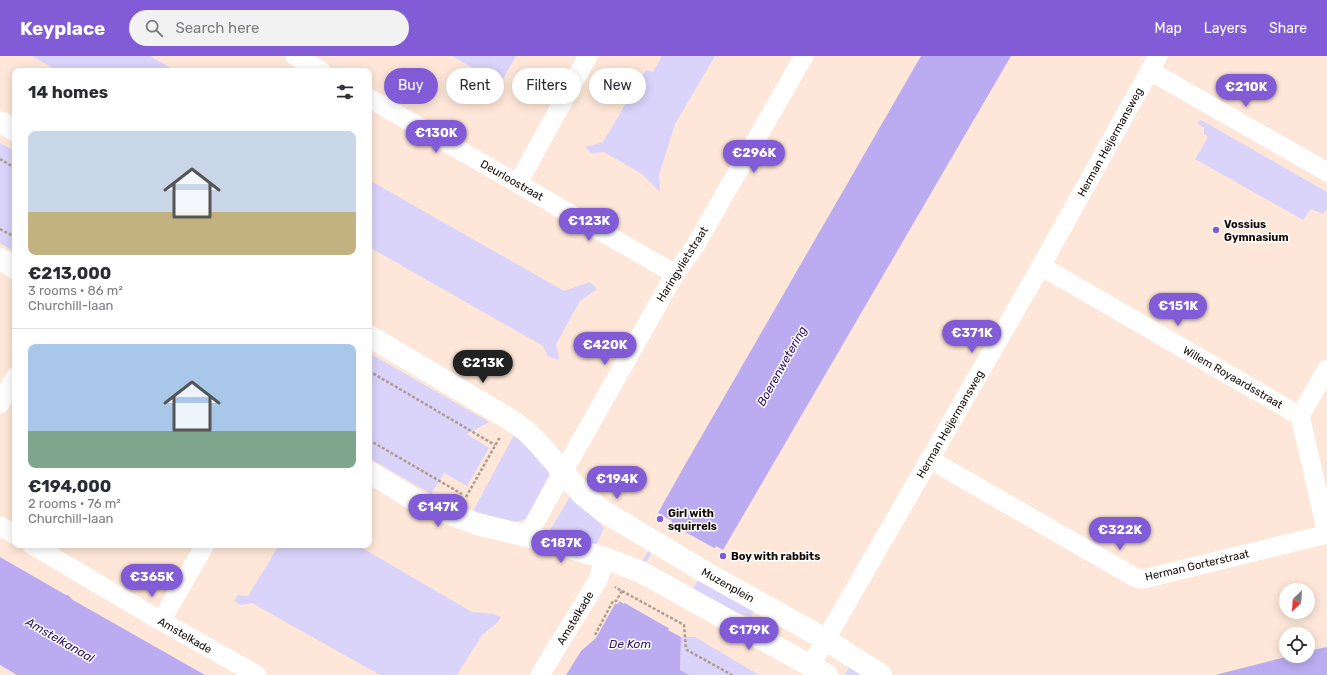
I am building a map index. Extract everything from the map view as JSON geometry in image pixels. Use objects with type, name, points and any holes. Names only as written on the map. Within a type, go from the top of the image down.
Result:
[{"type":"street","points":[[295,56],[316,68]]},
{"type":"street","points":[[518,183],[588,56]]},
{"type":"street","name":"Haringvlietstraat","points":[[527,536],[675,274],[695,246],[804,56]]},
{"type":"street","points":[[1154,63],[1327,172]]},
{"type":"street","name":"Herman Heijermansweg","points":[[819,670],[825,639],[1040,266],[1154,63]]},
{"type":"street","name":"Deurloostraat","points":[[372,100],[675,274]]},
{"type":"street","points":[[0,122],[12,128]]},
{"type":"street","points":[[0,259],[12,266]]},
{"type":"street","name":"Willem Royaardsstraat","points":[[1040,266],[1300,416]]},
{"type":"street","name":"Muzenplein","points":[[372,338],[511,420],[539,444],[583,495],[603,511],[703,571],[825,639],[881,675]]},
{"type":"street","points":[[1327,369],[1300,416],[1327,533]]},
{"type":"street","points":[[0,404],[12,382]]},
{"type":"street","name":"Herman Gorterstraat","points":[[929,459],[1136,578],[1143,579],[1327,533]]},
{"type":"street","points":[[372,474],[418,502],[455,516],[477,524],[527,536],[605,558],[641,572],[819,670]]},
{"type":"street","points":[[0,526],[12,533]]},
{"type":"street","name":"Amstelkade","points":[[37,548],[161,621],[257,675]]},
{"type":"street","points":[[161,621],[203,548]]},
{"type":"street","name":"Amstelkade","points":[[540,675],[598,580],[605,558]]},
{"type":"path","points":[[0,159],[12,166]]},
{"type":"path","points":[[0,229],[12,235]]},
{"type":"path","points":[[372,373],[495,445]]},
{"type":"path","points":[[455,516],[495,445],[511,420]]},
{"type":"path","points":[[372,442],[466,497]]},
{"type":"path","points":[[622,591],[684,625],[686,648],[732,675]]},
{"type":"path","points":[[595,635],[613,601],[616,601]]},
{"type":"shaded area","points":[[32,56],[150,56],[171,68],[53,68]]},
{"type":"shaded area","points":[[452,56],[516,56],[504,77],[504,68],[473,68]]},
{"type":"shaded area","points":[[662,56],[715,56],[675,124],[659,175],[660,192],[642,174],[604,152],[591,153],[585,147],[603,142],[626,104],[646,104],[646,70],[653,72]]},
{"type":"shaded area","points":[[1201,120],[1327,192],[1327,209],[1323,214],[1311,209],[1303,220],[1195,159],[1208,137],[1204,134],[1204,128],[1197,123]]},
{"type":"shaded area","points":[[0,143],[12,149],[12,250],[0,243]]},
{"type":"shaded area","points":[[372,182],[564,291],[590,282],[597,289],[580,301],[556,344],[559,357],[558,360],[548,356],[543,346],[372,249]]},
{"type":"shaded area","points":[[372,355],[489,422],[467,434],[489,448],[467,486],[444,473],[431,494],[372,460]]},
{"type":"shaded area","points":[[514,435],[547,463],[549,475],[526,519],[512,523],[473,511]]},
{"type":"shaded area","points":[[571,495],[604,528],[595,547],[547,535]]},
{"type":"shaded area","points":[[277,548],[362,548],[472,612],[493,614],[501,617],[497,623],[482,635],[457,675],[380,675],[252,603],[241,605],[234,601],[238,595],[248,596]]},
{"type":"shaded area","points":[[650,548],[755,609],[751,617],[708,604],[640,565]]},
{"type":"shaded area","points":[[681,637],[695,637],[759,675],[689,675],[680,670]]},
{"type":"shaded area","points":[[851,663],[867,675],[845,675]]},
{"type":"water","points":[[921,56],[1011,56],[723,550],[716,546],[668,630],[681,637],[680,670],[689,675],[566,675],[581,651],[596,638],[615,604],[618,604],[619,601],[624,604],[672,521],[658,513]]},
{"type":"water","name":"Amstelkanaal","points":[[0,557],[205,675],[17,675],[0,665]]},
{"type":"water","points":[[1327,647],[1327,675],[1215,675],[1279,659],[1279,663],[1315,663],[1315,650]]},
{"type":"pier","points":[[669,523],[716,549],[670,629],[623,602]]},
{"type":"place","name":"Vossius Gymnasium","points":[[1216,230]]},
{"type":"place","name":"Girl with squirrels","points":[[660,519]]},
{"type":"place","name":"Boy with rabbits","points":[[723,556]]},
{"type":"water label","name":"Boerenwetering","points":[[782,366]]},
{"type":"water label","name":"De Kom","points":[[630,644]]}]
